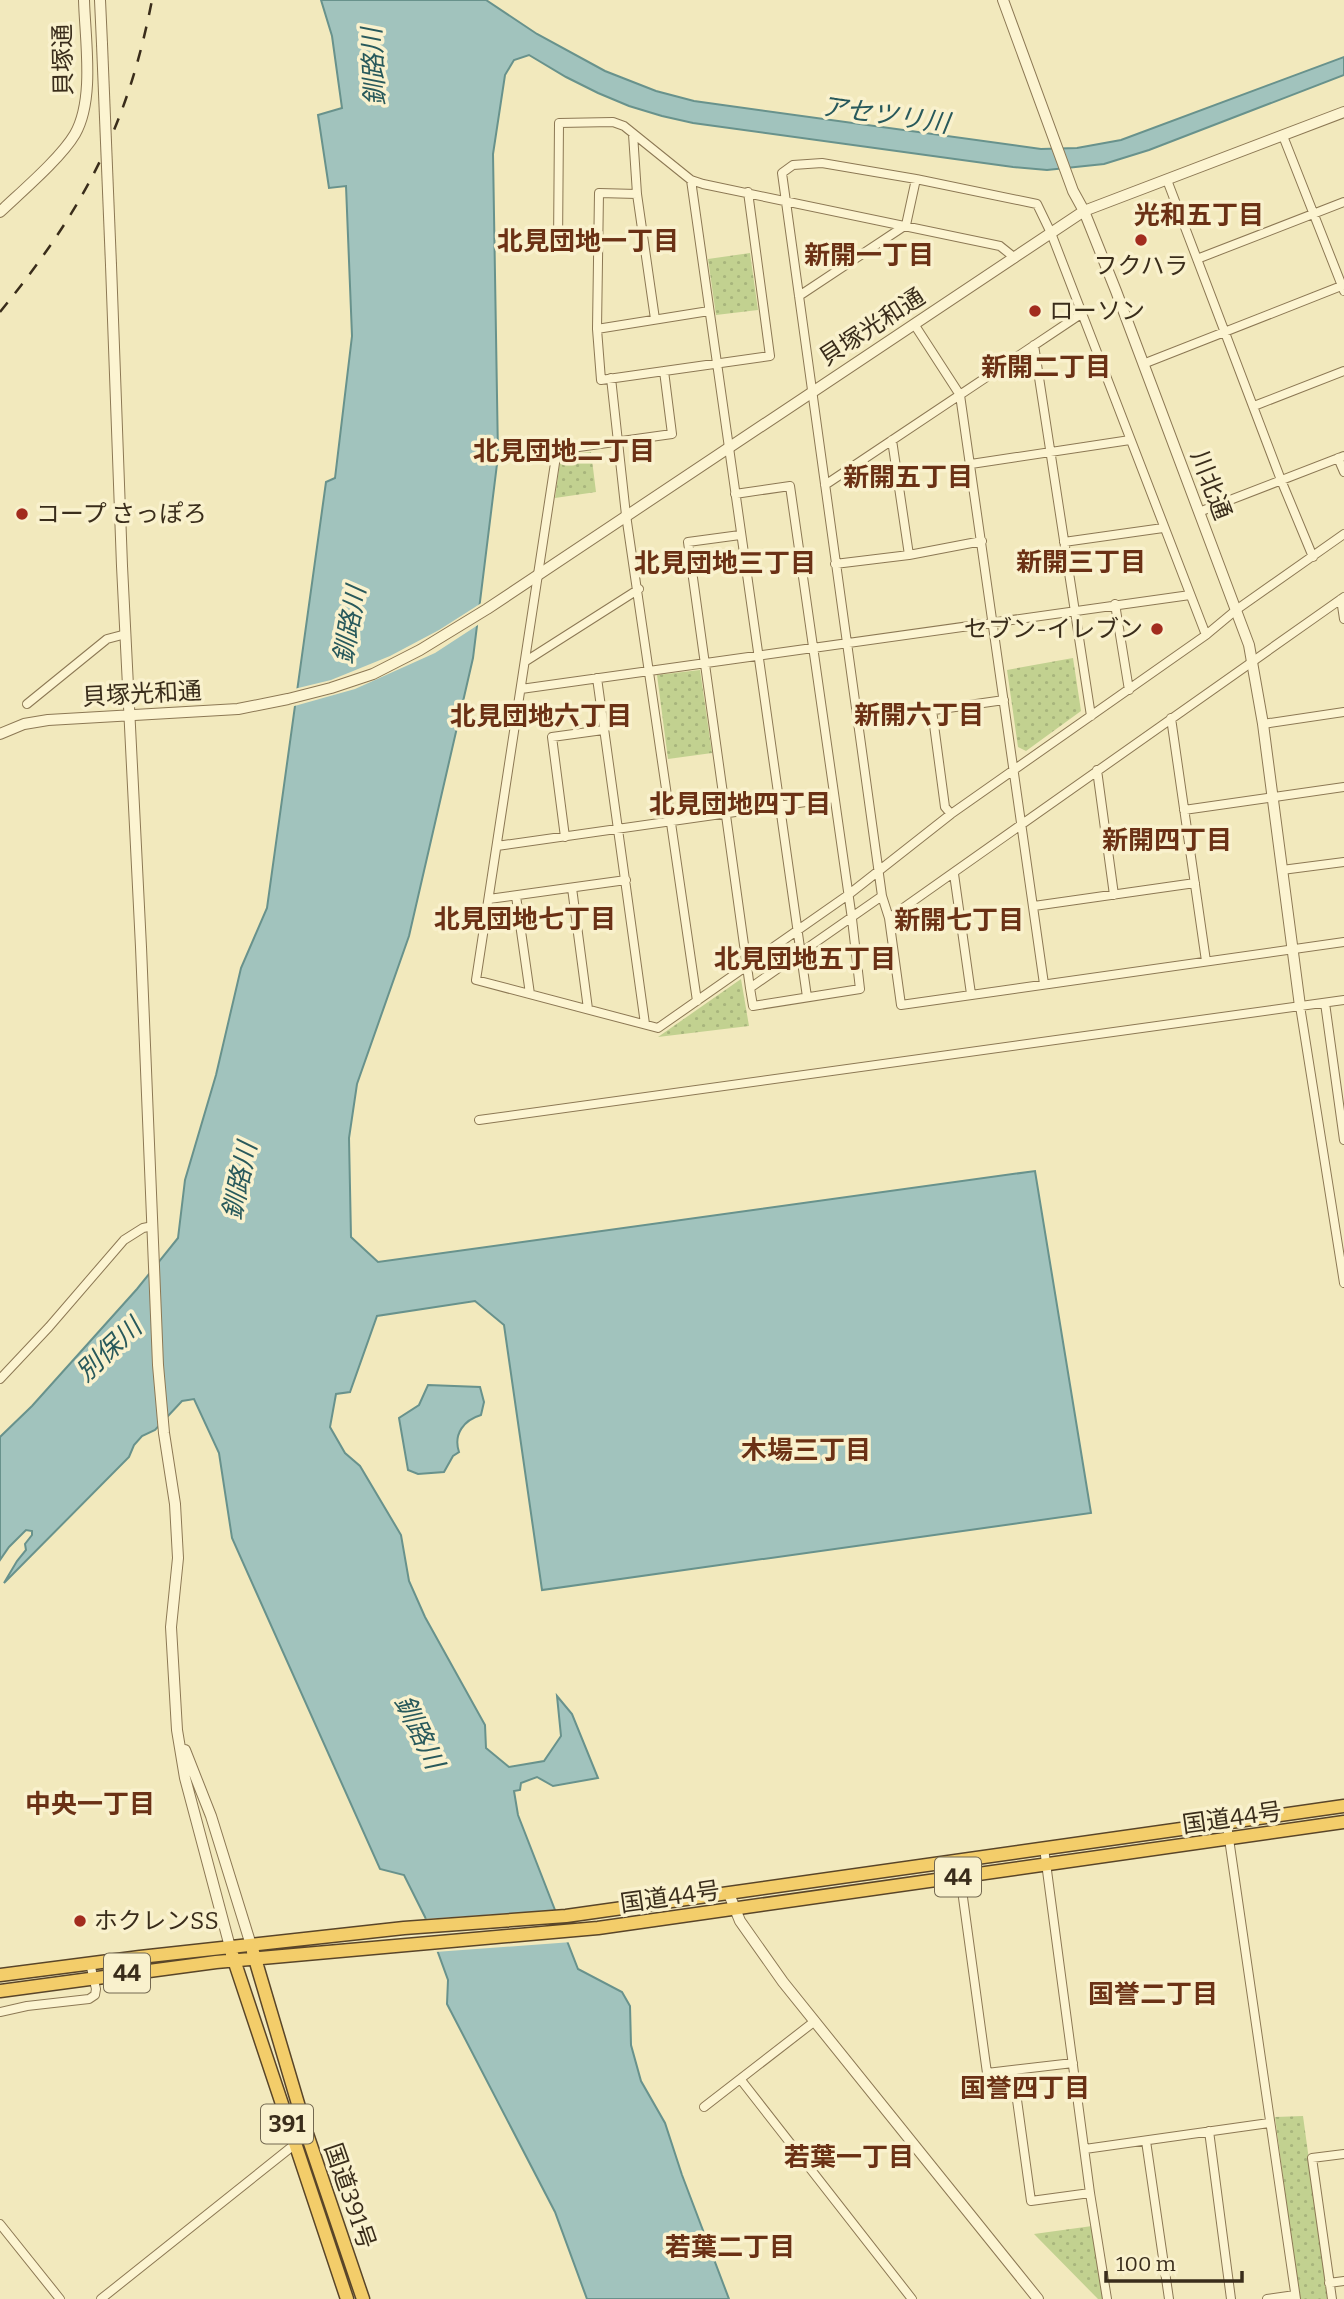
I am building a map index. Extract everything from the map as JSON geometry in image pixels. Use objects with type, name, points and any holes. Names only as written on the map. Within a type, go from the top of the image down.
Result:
[{"type":"highway","name":"国道44号","points":[[0,1975],[404,1928],[566,1916],[1344,1807]]},
{"type":"highway","name":"国道44号","points":[[0,1991],[234,1961],[571,1931],[1344,1822]]},
{"type":"highway","name":"国道391号","points":[[251,1945],[307,2134],[363,2299]]},
{"type":"highway","name":"国道391号","points":[[230,1947],[347,2299]]},
{"type":"street","name":"貝塚通","points":[[0,212],[63,150],[79,127],[86,93],[83,0]]},
{"type":"street","points":[[100,0],[158,1365],[164,1433],[175,1504],[178,1558],[171,1627],[177,1730],[185,1778],[230,1947]]},
{"type":"street","name":"川北通","points":[[1003,0],[1073,191],[1084,211],[1249,645],[1263,724],[1300,1006]]},
{"type":"street","name":"貝塚光和通","points":[[0,734],[24,724],[48,720],[238,709],[331,688],[373,674],[420,650],[487,609],[1084,211],[1344,112]]},
{"type":"street","points":[[558,245],[559,123],[613,122],[624,126],[691,180],[1000,246],[1015,257]]},
{"type":"street","points":[[633,134],[637,194],[655,319]]},
{"type":"street","points":[[1143,364],[1343,287],[1283,136]]},
{"type":"street","points":[[1206,635],[1051,233],[1037,204],[822,163],[793,164],[782,173],[882,896],[889,918],[901,1005],[1344,942]]},
{"type":"street","points":[[799,296],[906,225],[916,179]]},
{"type":"street","points":[[691,180],[807,997]]},
{"type":"street","points":[[1167,180],[1312,557]]},
{"type":"street","points":[[637,194],[599,193],[597,330],[601,380],[770,356],[748,192]]},
{"type":"street","points":[[1197,259],[1344,202]]},
{"type":"street","points":[[597,330],[709,312]]},
{"type":"street","points":[[825,485],[1081,314]]},
{"type":"street","points":[[914,324],[960,395],[1044,984]]},
{"type":"street","points":[[1034,345],[1091,716]]},
{"type":"street","points":[[664,371],[672,435],[557,450],[476,981],[658,1028],[848,895],[951,814],[1129,690],[1344,534]]},
{"type":"street","points":[[1254,406],[1344,371]]},
{"type":"street","points":[[611,378],[626,515],[639,589],[697,1001]]},
{"type":"street","points":[[892,440],[909,555]]},
{"type":"street","points":[[971,464],[1130,440]]},
{"type":"street","points":[[1199,512],[1341,457],[1344,472]]},
{"type":"street","points":[[735,494],[790,486],[860,989],[753,1006],[688,542],[740,535]]},
{"type":"street","points":[[1063,542],[1163,528]]},
{"type":"street","points":[[835,564],[909,555],[982,541]]},
{"type":"street","points":[[526,661],[639,589]]},
{"type":"street","points":[[521,689],[1190,595]]},
{"type":"street","points":[[1343,598],[1344,619]]},
{"type":"street","points":[[889,918],[1343,598]]},
{"type":"street","points":[[1115,604],[1129,690]]},
{"type":"street","points":[[27,704],[107,639],[126,634]]},
{"type":"street","points":[[597,678],[645,1024]]},
{"type":"street","points":[[858,721],[1004,700]]},
{"type":"street","points":[[932,710],[945,807],[951,814]]},
{"type":"street","points":[[1263,724],[1344,712]]},
{"type":"street","points":[[1171,718],[1206,961]]},
{"type":"street","points":[[565,837],[552,737],[603,730]]},
{"type":"street","points":[[1097,770],[1114,894]]},
{"type":"street","points":[[1184,810],[1344,787]]},
{"type":"street","points":[[498,846],[726,816],[834,798]]},
{"type":"street","points":[[1282,870],[1344,862]]},
{"type":"street","points":[[954,874],[971,995]]},
{"type":"street","points":[[489,899],[626,880]]},
{"type":"street","points":[[1034,906],[1195,883]]},
{"type":"street","points":[[572,888],[588,1009]]},
{"type":"street","points":[[516,896],[530,995]]},
{"type":"street","points":[[750,988],[882,896]]},
{"type":"street","points":[[479,1120],[1344,1000]]},
{"type":"street","points":[[1325,1003],[1344,1140]]},
{"type":"street","points":[[1300,1006],[1344,1283]]},
{"type":"street","points":[[0,1379],[124,1240],[143,1228],[153,1226]]},
{"type":"street","points":[[177,1730],[211,1816],[251,1945]]},
{"type":"street","points":[[1227,1825],[1295,2297],[1267,2299]]},
{"type":"street","points":[[1044,1848],[1090,2193],[1107,2299]]},
{"type":"street","points":[[958,1861],[987,2073],[1073,2063]]},
{"type":"street","points":[[729,1894],[747,1933],[783,1983],[1038,2299]]},
{"type":"street","points":[[0,2012],[89,1999],[96,1989],[90,1964]]},
{"type":"street","points":[[704,2107],[815,2021]]},
{"type":"street","points":[[1013,2071],[1031,2201],[1090,2193]]},
{"type":"street","points":[[741,2080],[912,2299]]},
{"type":"street","points":[[1084,2149],[1269,2123]]},
{"type":"street","points":[[1209,2131],[1231,2299]]},
{"type":"street","points":[[1146,2141],[1169,2299]]},
{"type":"street","points":[[102,2299],[294,2145]]},
{"type":"street","points":[[1332,2299],[1312,2158],[1344,2154]]},
{"type":"street","points":[[0,2224],[60,2299]]},
{"type":"street","points":[[1329,2283],[1344,2281]]},
{"type":"green space","points":[[750,253],[758,310],[716,315],[708,259]]},
{"type":"green space","points":[[591,452],[596,492],[555,498],[561,455]]},
{"type":"green space","points":[[1073,658],[1081,711],[1026,751],[1018,747],[1007,670]]},
{"type":"green space","points":[[700,670],[712,753],[668,759],[657,675]]},
{"type":"green space","points":[[741,979],[749,1026],[658,1037]]},
{"type":"green space","points":[[1303,2116],[1328,2299],[1299,2299],[1275,2117]]},
{"type":"green space","points":[[1092,2226],[1104,2299],[1098,2299],[1034,2234]]},
{"type":"water","points":[[321,0],[486,0],[537,34],[605,71],[656,91],[694,101],[1041,149],[1077,148],[1121,140],[1344,57],[1344,75],[1149,150],[1104,164],[1047,170],[693,123],[629,106],[566,77],[529,55],[514,60],[505,75],[493,154],[498,456],[473,658],[409,936],[357,1084],[349,1138],[351,1237],[378,1262],[1035,1171],[1091,1513],[542,1590],[504,1325],[475,1301],[377,1316],[350,1392],[336,1394],[330,1427],[345,1453],[360,1466],[401,1535],[409,1581],[425,1617],[485,1725],[486,1748],[509,1767],[544,1761],[561,1736],[557,1696],[572,1714],[598,1778],[553,1786],[537,1777],[521,1783],[520,1790],[514,1791],[518,1815],[578,1969],[622,1992],[630,2006],[631,2045],[641,2081],[665,2123],[729,2299],[587,2299],[555,2212],[447,2004],[448,1980],[425,1917],[404,1875],[380,1869],[232,1538],[219,1453],[194,1399],[182,1401],[155,1430],[142,1436],[129,1457],[4,1583],[26,1550],[25,1544],[32,1531],[26,1530],[0,1560],[0,1437],[32,1406],[137,1289],[178,1238],[185,1180],[216,1075],[241,968],[267,908],[326,482],[335,478],[352,336],[346,186],[329,188],[318,115],[342,108],[332,36]]},
{"type":"water","points":[[428,1385],[480,1387],[484,1402],[481,1415],[470,1420],[461,1429],[458,1439],[459,1452],[453,1456],[444,1472],[418,1474],[408,1470],[399,1418],[419,1405]]},
{"type":"pier","points":[[483,602],[481,623],[435,653],[355,689],[291,707],[294,689],[331,680],[390,656],[439,630]]},
{"type":"pier","points":[[560,1910],[572,1942],[435,1952],[423,1919]]},
{"type":"railway","points":[[0,312],[55,239],[97,166],[115,129],[129,89],[152,0]]},
{"type":"place","name":"フクハラ","points":[[1141,240]]},
{"type":"place","name":"ローソン","points":[[1035,311]]},
{"type":"place","name":"コープ さっぽろ","points":[[22,514]]},
{"type":"place","name":"セブン-イレブン","points":[[1157,629]]},
{"type":"place","name":"ホクレンSS","points":[[80,1921]]},
{"type":"district","name":"光和五丁目","points":[[1199,215]]},
{"type":"district","name":"北見団地一丁目","points":[[588,241]]},
{"type":"district","name":"新開一丁目","points":[[869,255]]},
{"type":"district","name":"新開二丁目","points":[[1046,367]]},
{"type":"district","name":"北見団地二丁目","points":[[564,451]]},
{"type":"district","name":"新開五丁目","points":[[908,477]]},
{"type":"district","name":"新開三丁目","points":[[1081,562]]},
{"type":"district","name":"北見団地三丁目","points":[[725,563]]},
{"type":"district","name":"新開六丁目","points":[[919,715]]},
{"type":"district","name":"北見団地六丁目","points":[[541,716]]},
{"type":"district","name":"北見団地四丁目","points":[[740,804]]},
{"type":"district","name":"新開四丁目","points":[[1167,840]]},
{"type":"district","name":"北見団地七丁目","points":[[525,919]]},
{"type":"district","name":"新開七丁目","points":[[959,920]]},
{"type":"district","name":"北見団地五丁目","points":[[805,959]]},
{"type":"district","name":"木場三丁目","points":[[806,1450]]},
{"type":"district","name":"中央一丁目","points":[[90,1804]]},
{"type":"district","name":"国誉二丁目","points":[[1153,1994]]},
{"type":"district","name":"国誉四丁目","points":[[1025,2088]]},
{"type":"district","name":"若葉一丁目","points":[[849,2157]]},
{"type":"district","name":"若葉二丁目","points":[[730,2247]]},
{"type":"water label","name":"釧路川","points":[[374,67]]},
{"type":"water label","name":"アセツリ川","points":[[885,115]]},
{"type":"water label","name":"釧路川","points":[[350,625]]},
{"type":"water label","name":"釧路川","points":[[240,1181]]},
{"type":"water label","name":"別保川","points":[[109,1350]]},
{"type":"water label","name":"釧路川","points":[[419,1732]]}]
